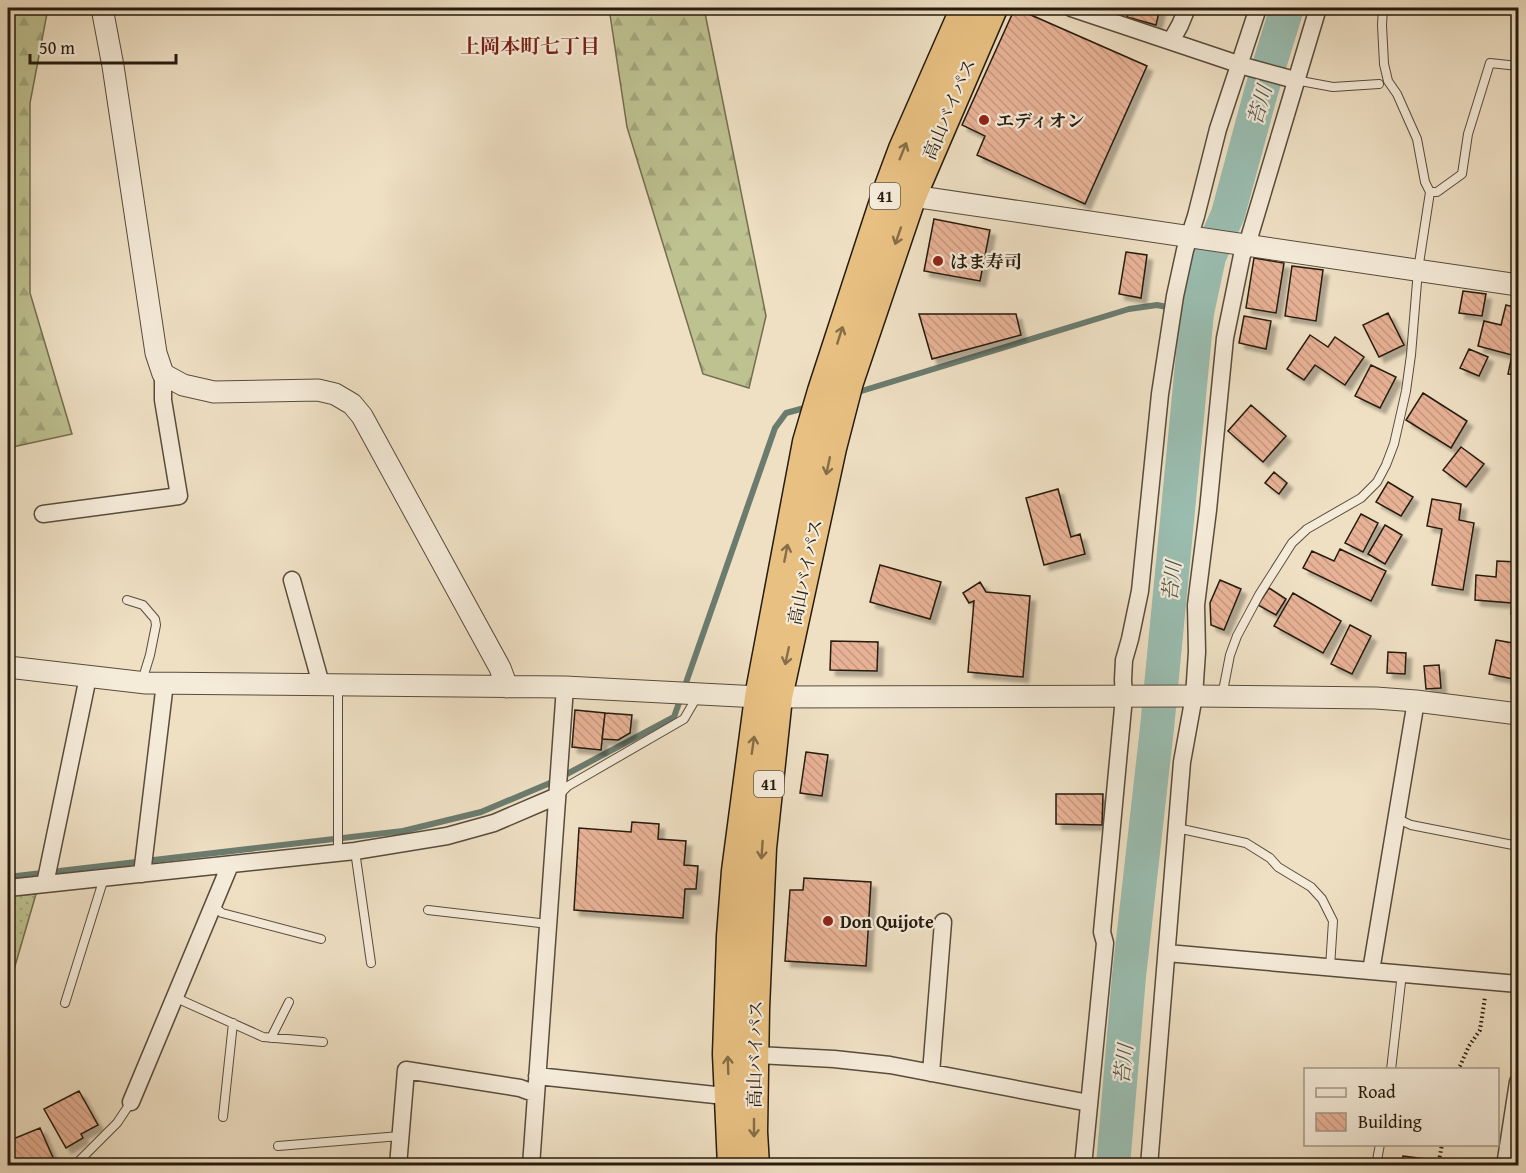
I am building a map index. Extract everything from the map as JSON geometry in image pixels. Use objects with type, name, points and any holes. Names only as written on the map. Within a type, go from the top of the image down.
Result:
[{"type":"highway","name":"高山バイパス","points":[[755,1166],[753,1132],[755,1008],[769,697],[807,442],[813,418],[849,382],[899,194],[908,138],[965,8]]},
{"type":"highway","name":"高山バイパス","points":[[732,1166],[727,1054],[736,871],[769,697],[832,400],[899,194],[993,8]]},
{"type":"street","points":[[42,514],[180,496],[163,400],[164,374],[156,352],[113,66],[102,8]]},
{"type":"street","points":[[1071,8],[1292,79]]},
{"type":"street","points":[[1171,41],[1187,8]]},
{"type":"street","points":[[1083,1166],[1105,943],[1102,932],[1130,697],[1123,680],[1124,660],[1140,591],[1160,394],[1175,296],[1218,129],[1243,65],[1258,8]]},
{"type":"street","points":[[1149,1166],[1182,762],[1189,696],[1197,651],[1196,605],[1225,338],[1243,244],[1292,79],[1318,8]]},
{"type":"street","points":[[899,194],[1518,285]]},
{"type":"street","points":[[164,374],[183,385],[214,392],[318,390],[335,394],[352,404],[363,416],[500,668],[507,687]]},
{"type":"street","points":[[292,580],[329,685]]},
{"type":"street","points":[[8,667],[88,677],[165,683],[565,687],[769,697],[1366,698],[1416,701],[1518,714]]},
{"type":"street","points":[[47,876],[88,677]]},
{"type":"street","points":[[143,866],[165,683]]},
{"type":"street","points":[[531,1166],[565,687]]},
{"type":"street","points":[[1371,971],[1416,701]]},
{"type":"street","points":[[8,888],[47,876],[104,878],[143,866],[230,865],[447,836],[494,823],[557,793]]},
{"type":"street","points":[[131,1102],[230,865]]},
{"type":"street","points":[[931,1073],[943,922]]},
{"type":"street","points":[[1167,953],[1518,984]]},
{"type":"street","points":[[755,1055],[834,1059],[890,1065],[1089,1102]]},
{"type":"street","points":[[398,1166],[406,1070],[520,1088],[536,1094]]},
{"type":"street","points":[[537,1076],[715,1095]]},
{"type":"street","points":[[1505,1166],[1516,1112],[1518,1082]]},
{"type":"lane","points":[[1222,696],[1230,655],[1237,636],[1292,543],[1307,529],[1361,498],[1377,482],[1394,444],[1406,391],[1418,270],[1430,192],[1425,182],[1417,140],[1397,94],[1388,81],[1384,64],[1383,8]]},
{"type":"lane","points":[[1430,192],[1437,192],[1462,174],[1468,134],[1490,63],[1518,66]]},
{"type":"lane","points":[[1292,79],[1333,87],[1379,84]]},
{"type":"lane","points":[[127,600],[143,605],[155,619],[156,625],[150,655],[141,682]]},
{"type":"lane","points":[[329,685],[338,832],[371,963]]},
{"type":"lane","points":[[557,793],[684,719],[697,693]]},
{"type":"lane","points":[[1396,818],[1411,825],[1518,846]]},
{"type":"lane","points":[[1177,828],[1246,843],[1270,858],[1278,867],[1311,887],[1322,899],[1333,921],[1330,967]]},
{"type":"lane","points":[[65,1003],[104,878]]},
{"type":"lane","points":[[213,906],[222,913],[321,939]]},
{"type":"lane","points":[[428,910],[548,924]]},
{"type":"lane","points":[[1391,1068],[1402,973]]},
{"type":"lane","points":[[174,997],[263,1037],[323,1042]]},
{"type":"lane","points":[[271,1038],[289,1002]]},
{"type":"lane","points":[[223,1117],[233,1023]]},
{"type":"lane","points":[[74,1166],[117,1123],[131,1102]]},
{"type":"lane","points":[[278,1146],[400,1136]]},
{"type":"lane","points":[[1376,1166],[1380,1146]]},
{"type":"path","points":[[1458,1068],[1480,1030],[1489,981]]},
{"type":"path","points":[[1438,1166],[1442,1146]]},
{"type":"green space","points":[[8,8],[48,8],[30,103],[30,293],[72,434],[8,448]]},
{"type":"green space","points":[[609,8],[704,8],[766,316],[749,388],[703,374],[627,127]]},
{"type":"green space","points":[[36,894],[8,990],[8,896]]},
{"type":"building","points":[[1015,8],[1147,66],[1085,204],[977,155],[985,136],[962,125]]},
{"type":"building","points":[[1130,8],[1160,8],[1156,25],[1127,17]]},
{"type":"building","points":[[934,219],[990,230],[980,281],[924,271]]},
{"type":"building","points":[[1126,252],[1147,255],[1141,298],[1119,294]]},
{"type":"building","points":[[1254,258],[1284,263],[1276,313],[1246,308]]},
{"type":"building","points":[[1292,266],[1323,270],[1316,321],[1285,316]]},
{"type":"building","points":[[1463,291],[1486,294],[1482,316],[1459,313]]},
{"type":"building","points":[[1506,305],[1518,308],[1518,375],[1508,374],[1512,355],[1478,346],[1484,321],[1501,325]]},
{"type":"building","points":[[1388,313],[1404,345],[1379,357],[1363,325]]},
{"type":"building","points":[[919,314],[1016,314],[1021,335],[932,359]]},
{"type":"building","points":[[1244,316],[1271,321],[1266,349],[1239,343]]},
{"type":"building","points":[[1310,335],[1328,347],[1335,337],[1364,357],[1345,385],[1315,365],[1304,380],[1287,369]]},
{"type":"building","points":[[1469,349],[1488,357],[1479,376],[1460,368]]},
{"type":"building","points":[[1371,365],[1396,377],[1380,408],[1355,396]]},
{"type":"building","points":[[1423,393],[1467,421],[1451,448],[1406,420]]},
{"type":"building","points":[[1251,405],[1286,436],[1263,462],[1228,431]]},
{"type":"building","points":[[1461,447],[1484,464],[1466,487],[1443,470]]},
{"type":"building","points":[[1274,472],[1287,483],[1279,494],[1265,483]]},
{"type":"building","points":[[1388,482],[1413,497],[1401,516],[1376,502]]},
{"type":"building","points":[[1058,489],[1071,537],[1080,534],[1085,554],[1044,565],[1026,498]]},
{"type":"building","points":[[1432,499],[1461,504],[1459,520],[1474,523],[1463,590],[1432,585],[1442,529],[1427,526]]},
{"type":"building","points":[[1361,514],[1378,523],[1363,552],[1345,543]]},
{"type":"building","points":[[1385,525],[1402,535],[1385,564],[1368,554]]},
{"type":"building","points":[[1340,549],[1386,571],[1371,601],[1303,568],[1312,551],[1334,561]]},
{"type":"building","points":[[1497,561],[1517,562],[1515,580],[1518,580],[1518,614],[1511,614],[1512,603],[1475,600],[1476,575],[1496,577]]},
{"type":"building","points":[[880,565],[941,582],[930,619],[870,602]]},
{"type":"building","points":[[1220,580],[1241,589],[1224,630],[1211,625],[1210,603]]},
{"type":"building","points":[[980,582],[986,592],[1030,596],[1023,677],[968,672],[974,601],[969,603],[963,593]]},
{"type":"building","points":[[1269,588],[1286,599],[1276,615],[1258,605]]},
{"type":"building","points":[[1293,593],[1341,621],[1323,653],[1274,626]]},
{"type":"building","points":[[1350,625],[1371,636],[1352,674],[1331,664]]},
{"type":"building","points":[[1496,640],[1518,644],[1518,680],[1489,674]]},
{"type":"building","points":[[831,641],[878,642],[877,671],[830,670]]},
{"type":"building","points":[[1388,652],[1406,653],[1405,674],[1387,673]]},
{"type":"building","points":[[1439,665],[1441,688],[1426,689],[1424,666]]},
{"type":"building","points":[[575,710],[605,713],[601,750],[572,747]]},
{"type":"building","points":[[605,713],[632,715],[630,733],[618,740],[602,739]]},
{"type":"building","points":[[806,752],[828,755],[822,796],[800,793]]},
{"type":"building","points":[[1056,794],[1103,794],[1102,825],[1056,824]]},
{"type":"building","points":[[632,822],[659,824],[658,839],[686,841],[684,865],[698,866],[696,889],[685,889],[683,918],[574,910],[579,828],[631,832]]},
{"type":"building","points":[[804,878],[871,882],[866,966],[785,961],[790,890],[803,890]]},
{"type":"building","points":[[79,1091],[98,1125],[81,1134],[83,1138],[66,1148],[44,1109]]},
{"type":"building","points":[[40,1128],[54,1160],[41,1166],[8,1166],[8,1141]]},
{"type":"building","points":[[1403,1156],[1433,1160],[1432,1166],[1402,1166]]},
{"type":"waterway","name":"苔川","points":[[1113,1166],[1129,976],[1157,728],[1197,313],[1209,257],[1228,214],[1261,92],[1287,8]]},
{"type":"waterway","points":[[855,393],[1129,309],[1157,305],[1197,313]]},
{"type":"waterway","points":[[8,877],[403,831],[481,812],[550,783],[674,717],[775,428],[786,413],[808,407]]},
{"type":"place","name":"エディオン","points":[[984,120]]},
{"type":"place","name":"はま寿司","points":[[938,261]]},
{"type":"place","name":"Don Quijote","points":[[828,921]]},
{"type":"district","name":"上岡本町七丁目","points":[[530,45]]}]
